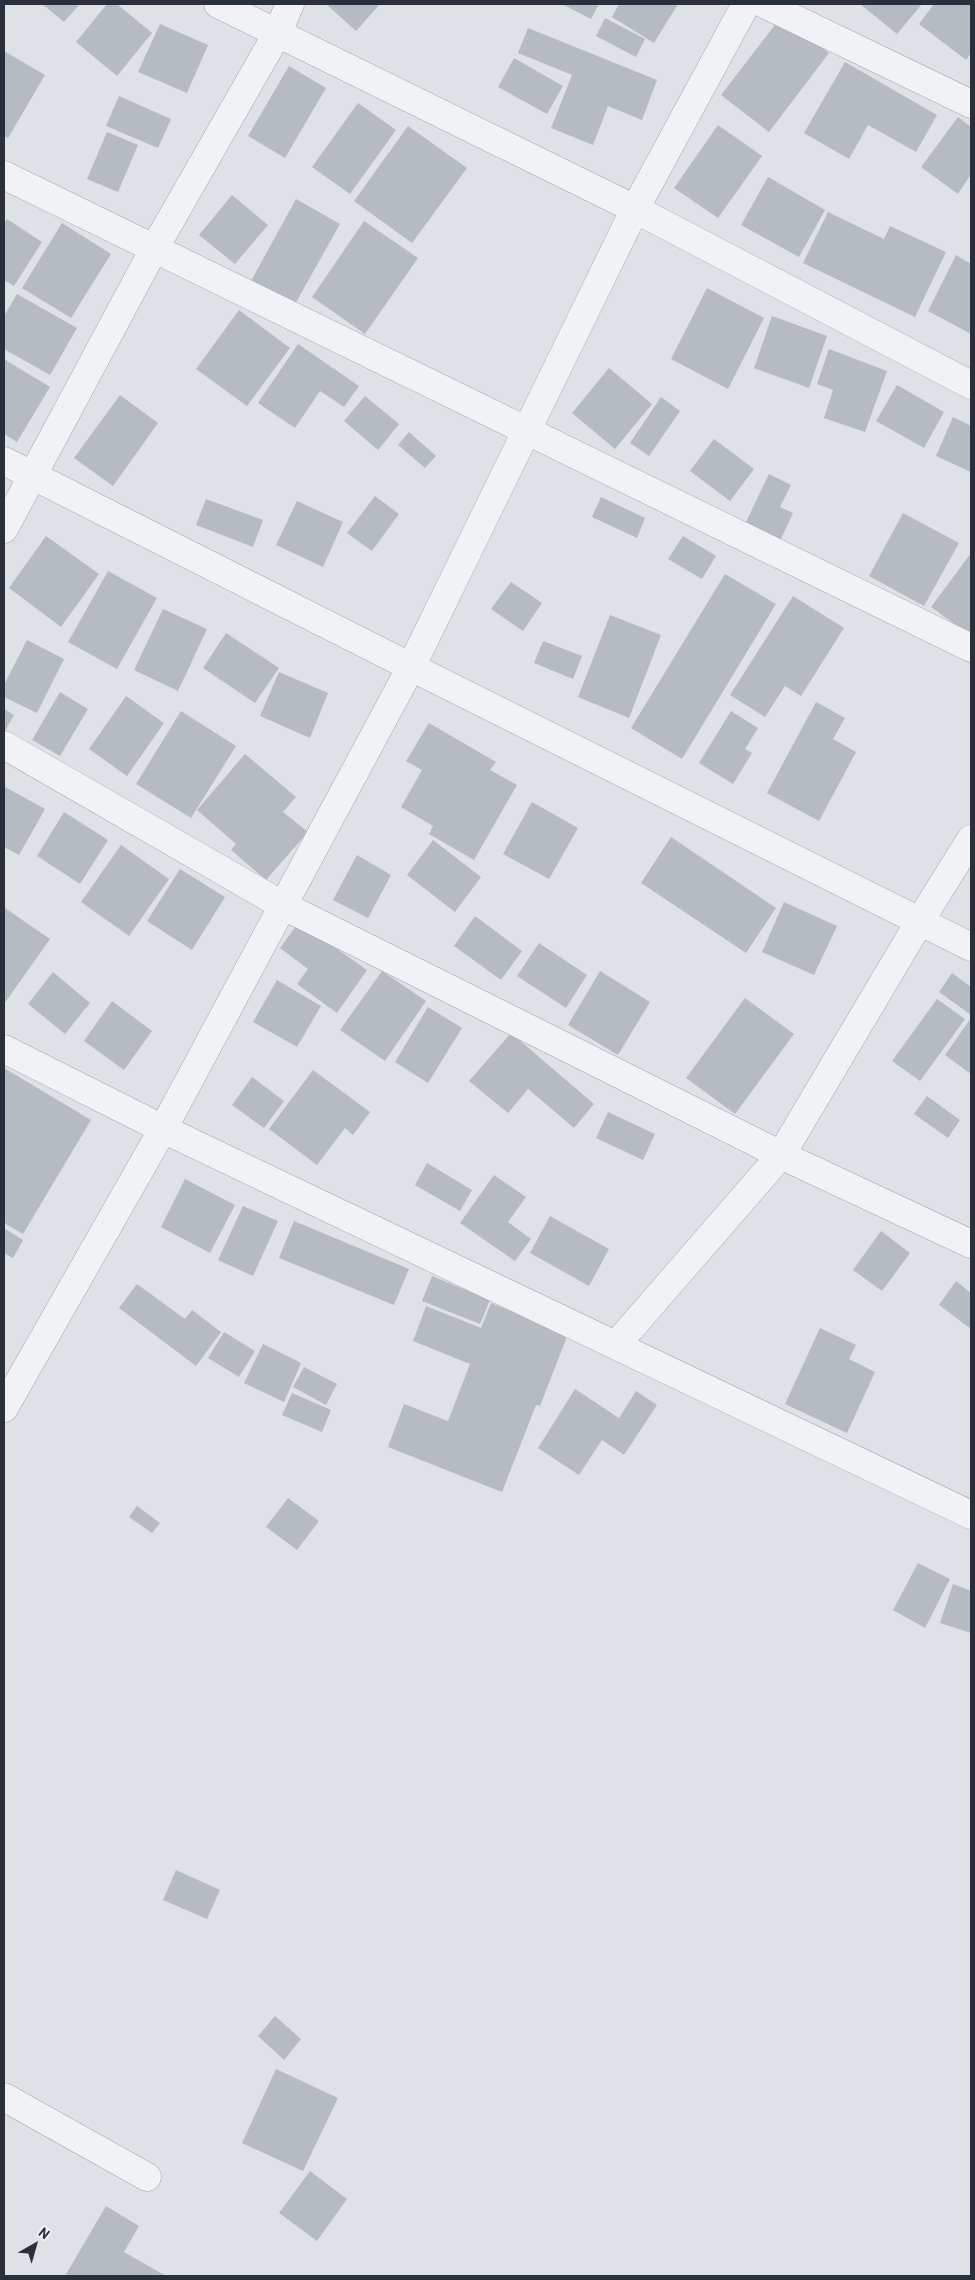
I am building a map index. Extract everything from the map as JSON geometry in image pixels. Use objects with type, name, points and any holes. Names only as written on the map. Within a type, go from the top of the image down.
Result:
[{"type":"street","points":[[218,4],[635,209],[971,385]]},
{"type":"street","points":[[4,530],[154,250],[276,34],[290,4]]},
{"type":"street","points":[[4,1408],[164,1129],[411,667],[635,209],[746,4]]},
{"type":"street","points":[[764,4],[971,104]]},
{"type":"street","points":[[4,175],[971,648]]},
{"type":"street","points":[[4,461],[971,947]]},
{"type":"street","points":[[4,745],[284,906],[781,1155],[971,1244]]},
{"type":"street","points":[[616,1345],[781,1155],[920,921],[971,840]]},
{"type":"street","points":[[4,1048],[164,1129],[971,1515]]},
{"type":"street","points":[[4,2097],[147,2177]]},
{"type":"building","points":[[42,4],[80,4],[64,22]]},
{"type":"building","points":[[107,4],[117,4],[152,33],[117,76],[76,42]]},
{"type":"building","points":[[326,4],[380,4],[356,31]]},
{"type":"building","points":[[562,4],[599,4],[591,19]]},
{"type":"building","points":[[619,4],[678,4],[654,43],[612,17]]},
{"type":"building","points":[[860,4],[922,4],[897,34]]},
{"type":"building","points":[[934,4],[971,4],[971,53],[966,60],[919,24]]},
{"type":"building","points":[[781,17],[829,53],[769,132],[721,95]]},
{"type":"building","points":[[605,18],[645,39],[636,57],[596,36]]},
{"type":"building","points":[[160,24],[208,45],[187,93],[138,72]]},
{"type":"building","points":[[528,28],[657,80],[642,120],[608,106],[593,145],[551,128],[572,75],[518,53]]},
{"type":"building","points":[[4,51],[45,75],[8,138],[4,136]]},
{"type":"building","points":[[514,58],[563,86],[547,114],[498,87]]},
{"type":"building","points":[[845,62],[937,115],[916,152],[868,125],[849,159],[804,133]]},
{"type":"building","points":[[289,66],[326,88],[285,158],[248,136]]},
{"type":"building","points":[[119,96],[171,119],[158,148],[106,126]]},
{"type":"building","points":[[358,103],[396,130],[350,194],[312,167]]},
{"type":"building","points":[[958,117],[971,127],[971,174],[958,194],[921,167]]},
{"type":"building","points":[[718,125],[762,156],[718,218],[674,188]]},
{"type":"building","points":[[408,126],[467,168],[412,243],[354,201]]},
{"type":"building","points":[[107,132],[138,145],[118,192],[87,179]]},
{"type":"building","points":[[768,177],[825,210],[799,257],[741,225]]},
{"type":"building","points":[[232,195],[268,225],[235,264],[199,235]]},
{"type":"building","points":[[296,199],[340,224],[295,304],[251,281]]},
{"type":"building","points":[[828,212],[884,239],[890,226],[946,252],[915,317],[803,263]]},
{"type":"building","points":[[7,219],[42,242],[14,286],[4,280],[4,223]]},
{"type":"building","points":[[364,221],[418,258],[365,334],[312,297]]},
{"type":"building","points":[[62,223],[111,254],[71,318],[22,288]]},
{"type":"building","points":[[956,255],[971,264],[971,334],[928,311]]},
{"type":"building","points":[[707,288],[764,318],[728,389],[671,359]]},
{"type":"building","points":[[17,294],[77,328],[50,375],[4,349],[4,316]]},
{"type":"building","points":[[239,310],[290,348],[247,406],[196,369]]},
{"type":"building","points":[[772,316],[827,336],[809,388],[754,368]]},
{"type":"building","points":[[298,344],[359,386],[344,407],[320,391],[295,428],[258,403]]},
{"type":"building","points":[[829,349],[887,371],[865,432],[824,418],[833,390],[817,384]]},
{"type":"building","points":[[4,359],[50,387],[17,442],[4,434]]},
{"type":"building","points":[[609,368],[652,404],[615,449],[572,413]]},
{"type":"building","points":[[897,385],[944,412],[924,448],[876,421]]},
{"type":"building","points":[[120,395],[158,423],[113,486],[74,458]]},
{"type":"building","points":[[365,396],[399,424],[378,450],[344,421]]},
{"type":"building","points":[[661,397],[680,411],[649,456],[630,443]]},
{"type":"building","points":[[953,417],[971,426],[971,472],[936,456]]},
{"type":"building","points":[[409,432],[436,456],[425,468],[398,445]]},
{"type":"building","points":[[714,439],[754,469],[730,501],[690,471]]},
{"type":"building","points":[[769,474],[791,485],[780,507],[793,513],[780,541],[745,524]]},
{"type":"building","points":[[375,496],[399,514],[372,551],[347,533]]},
{"type":"building","points":[[601,497],[645,518],[637,538],[592,517]]},
{"type":"building","points":[[206,499],[263,520],[253,547],[196,525]]},
{"type":"building","points":[[297,501],[343,522],[323,567],[276,545]]},
{"type":"building","points":[[903,513],[959,543],[924,606],[869,576]]},
{"type":"building","points":[[46,536],[99,574],[61,627],[9,588]]},
{"type":"building","points":[[683,536],[716,556],[702,579],[668,559]]},
{"type":"building","points":[[971,553],[971,636],[931,607]]},
{"type":"building","points":[[108,571],[157,598],[117,669],[68,642]]},
{"type":"building","points":[[725,574],[776,604],[682,759],[631,728]]},
{"type":"building","points":[[511,582],[542,603],[523,631],[491,609]]},
{"type":"building","points":[[793,596],[844,628],[801,696],[785,686],[765,717],[730,695]]},
{"type":"building","points":[[163,609],[207,629],[178,691],[134,670]]},
{"type":"building","points":[[610,615],[661,635],[629,718],[578,697]]},
{"type":"building","points":[[226,633],[279,668],[255,703],[203,668]]},
{"type":"building","points":[[27,640],[64,659],[37,713],[4,697],[4,685]]},
{"type":"building","points":[[543,641],[582,656],[573,679],[534,663]]},
{"type":"building","points":[[279,672],[328,693],[310,738],[260,716]]},
{"type":"building","points":[[60,692],[88,709],[60,756],[32,740]]},
{"type":"building","points":[[126,696],[164,723],[127,776],[89,749]]},
{"type":"building","points":[[816,702],[845,718],[833,739],[856,752],[819,821],[767,793]]},
{"type":"building","points":[[4,709],[14,715],[5,731],[4,730]]},
{"type":"building","points":[[181,711],[236,746],[191,818],[136,784]]},
{"type":"building","points":[[731,711],[758,728],[745,749],[752,753],[733,784],[699,763]]},
{"type":"building","points":[[429,723],[496,762],[490,770],[517,785],[474,860],[429,834],[433,826],[401,807],[422,770],[406,761]]},
{"type":"building","points":[[245,754],[296,797],[283,812],[308,832],[266,880],[231,850],[236,844],[197,810]]},
{"type":"building","points":[[5,787],[45,809],[19,855],[4,847]]},
{"type":"building","points":[[532,802],[578,828],[549,879],[503,854]]},
{"type":"building","points":[[64,812],[108,840],[80,884],[37,856]]},
{"type":"building","points":[[671,837],[776,908],[746,953],[641,883]]},
{"type":"building","points":[[433,840],[481,877],[455,912],[407,875]]},
{"type":"building","points":[[121,845],[169,879],[129,936],[81,902]]},
{"type":"building","points":[[357,855],[391,875],[368,918],[333,900]]},
{"type":"building","points":[[180,869],[225,897],[192,950],[147,921]]},
{"type":"building","points":[[784,902],[837,926],[814,975],[762,952]]},
{"type":"building","points":[[4,909],[50,939],[4,1004]]},
{"type":"building","points":[[475,916],[522,951],[501,980],[454,946]]},
{"type":"building","points":[[299,922],[367,970],[337,1013],[297,984],[308,969],[280,948]]},
{"type":"building","points":[[539,943],[587,975],[566,1008],[517,976]]},
{"type":"building","points":[[382,971],[426,1001],[385,1061],[340,1030]]},
{"type":"building","points":[[600,971],[650,1002],[618,1055],[568,1025]]},
{"type":"building","points":[[53,972],[90,1003],[65,1034],[28,1004]]},
{"type":"building","points":[[952,973],[971,987],[971,1015],[939,992]]},
{"type":"building","points":[[277,980],[321,1006],[297,1047],[253,1022]]},
{"type":"building","points":[[745,998],[794,1034],[735,1114],[686,1078]]},
{"type":"building","points":[[937,999],[965,1019],[920,1081],[892,1061]]},
{"type":"building","points":[[112,1001],[152,1031],[124,1070],[84,1041]]},
{"type":"building","points":[[428,1007],[462,1028],[428,1083],[395,1062]]},
{"type":"building","points":[[971,1018],[971,1074],[945,1055]]},
{"type":"building","points":[[511,1033],[594,1104],[574,1128],[528,1089],[508,1113],[469,1081]]},
{"type":"building","points":[[4,1068],[91,1120],[23,1234],[4,1223]]},
{"type":"building","points":[[313,1070],[370,1112],[353,1135],[345,1128],[317,1165],[269,1129]]},
{"type":"building","points":[[252,1077],[284,1101],[264,1128],[232,1105]]},
{"type":"building","points":[[927,1096],[960,1120],[948,1138],[914,1114]]},
{"type":"building","points":[[608,1112],[655,1134],[643,1160],[596,1138]]},
{"type":"building","points":[[427,1163],[472,1190],[460,1211],[415,1185]]},
{"type":"building","points":[[494,1175],[526,1197],[508,1222],[531,1239],[515,1261],[460,1223]]},
{"type":"building","points":[[185,1179],[235,1205],[210,1253],[161,1227]]},
{"type":"building","points":[[243,1206],[278,1221],[253,1276],[218,1260]]},
{"type":"building","points":[[550,1216],[609,1249],[589,1286],[530,1253]]},
{"type":"building","points":[[294,1221],[409,1269],[394,1305],[279,1258]]},
{"type":"building","points":[[4,1228],[23,1240],[13,1258],[4,1253]]},
{"type":"building","points":[[881,1231],[910,1253],[882,1291],[853,1270]]},
{"type":"building","points":[[432,1276],[490,1300],[480,1324],[422,1301]]},
{"type":"building","points":[[956,1281],[971,1293],[971,1329],[939,1305]]},
{"type":"building","points":[[137,1284],[185,1319],[192,1310],[221,1332],[196,1366],[119,1308]]},
{"type":"building","points":[[491,1303],[568,1334],[540,1406],[536,1405],[502,1492],[388,1447],[404,1404],[448,1421],[470,1364],[413,1341],[426,1306],[481,1328]]},
{"type":"building","points":[[820,1328],[856,1345],[849,1359],[875,1372],[847,1433],[785,1404]]},
{"type":"building","points":[[224,1332],[255,1351],[239,1377],[208,1358]]},
{"type":"building","points":[[263,1344],[301,1363],[284,1402],[244,1383]]},
{"type":"building","points":[[304,1367],[337,1384],[326,1405],[293,1387]]},
{"type":"building","points":[[575,1389],[619,1418],[636,1391],[657,1405],[624,1455],[602,1440],[579,1475],[538,1448]]},
{"type":"building","points":[[292,1393],[331,1410],[322,1432],[282,1415]]},
{"type":"building","points":[[288,1498],[319,1521],[297,1550],[266,1527]]},
{"type":"building","points":[[137,1506],[160,1523],[152,1533],[129,1517]]},
{"type":"building","points":[[918,1563],[950,1579],[925,1628],[893,1610]]},
{"type":"building","points":[[953,1584],[971,1591],[971,1633],[940,1623]]},
{"type":"building","points":[[176,1870],[220,1890],[207,1919],[163,1900]]},
{"type":"building","points":[[275,2016],[301,2039],[284,2060],[258,2036]]},
{"type":"building","points":[[276,2069],[338,2098],[303,2171],[242,2143]]},
{"type":"building","points":[[310,2171],[347,2199],[317,2241],[279,2213]]},
{"type":"building","points":[[106,2206],[139,2226],[124,2252],[166,2276],[65,2276]]}]
